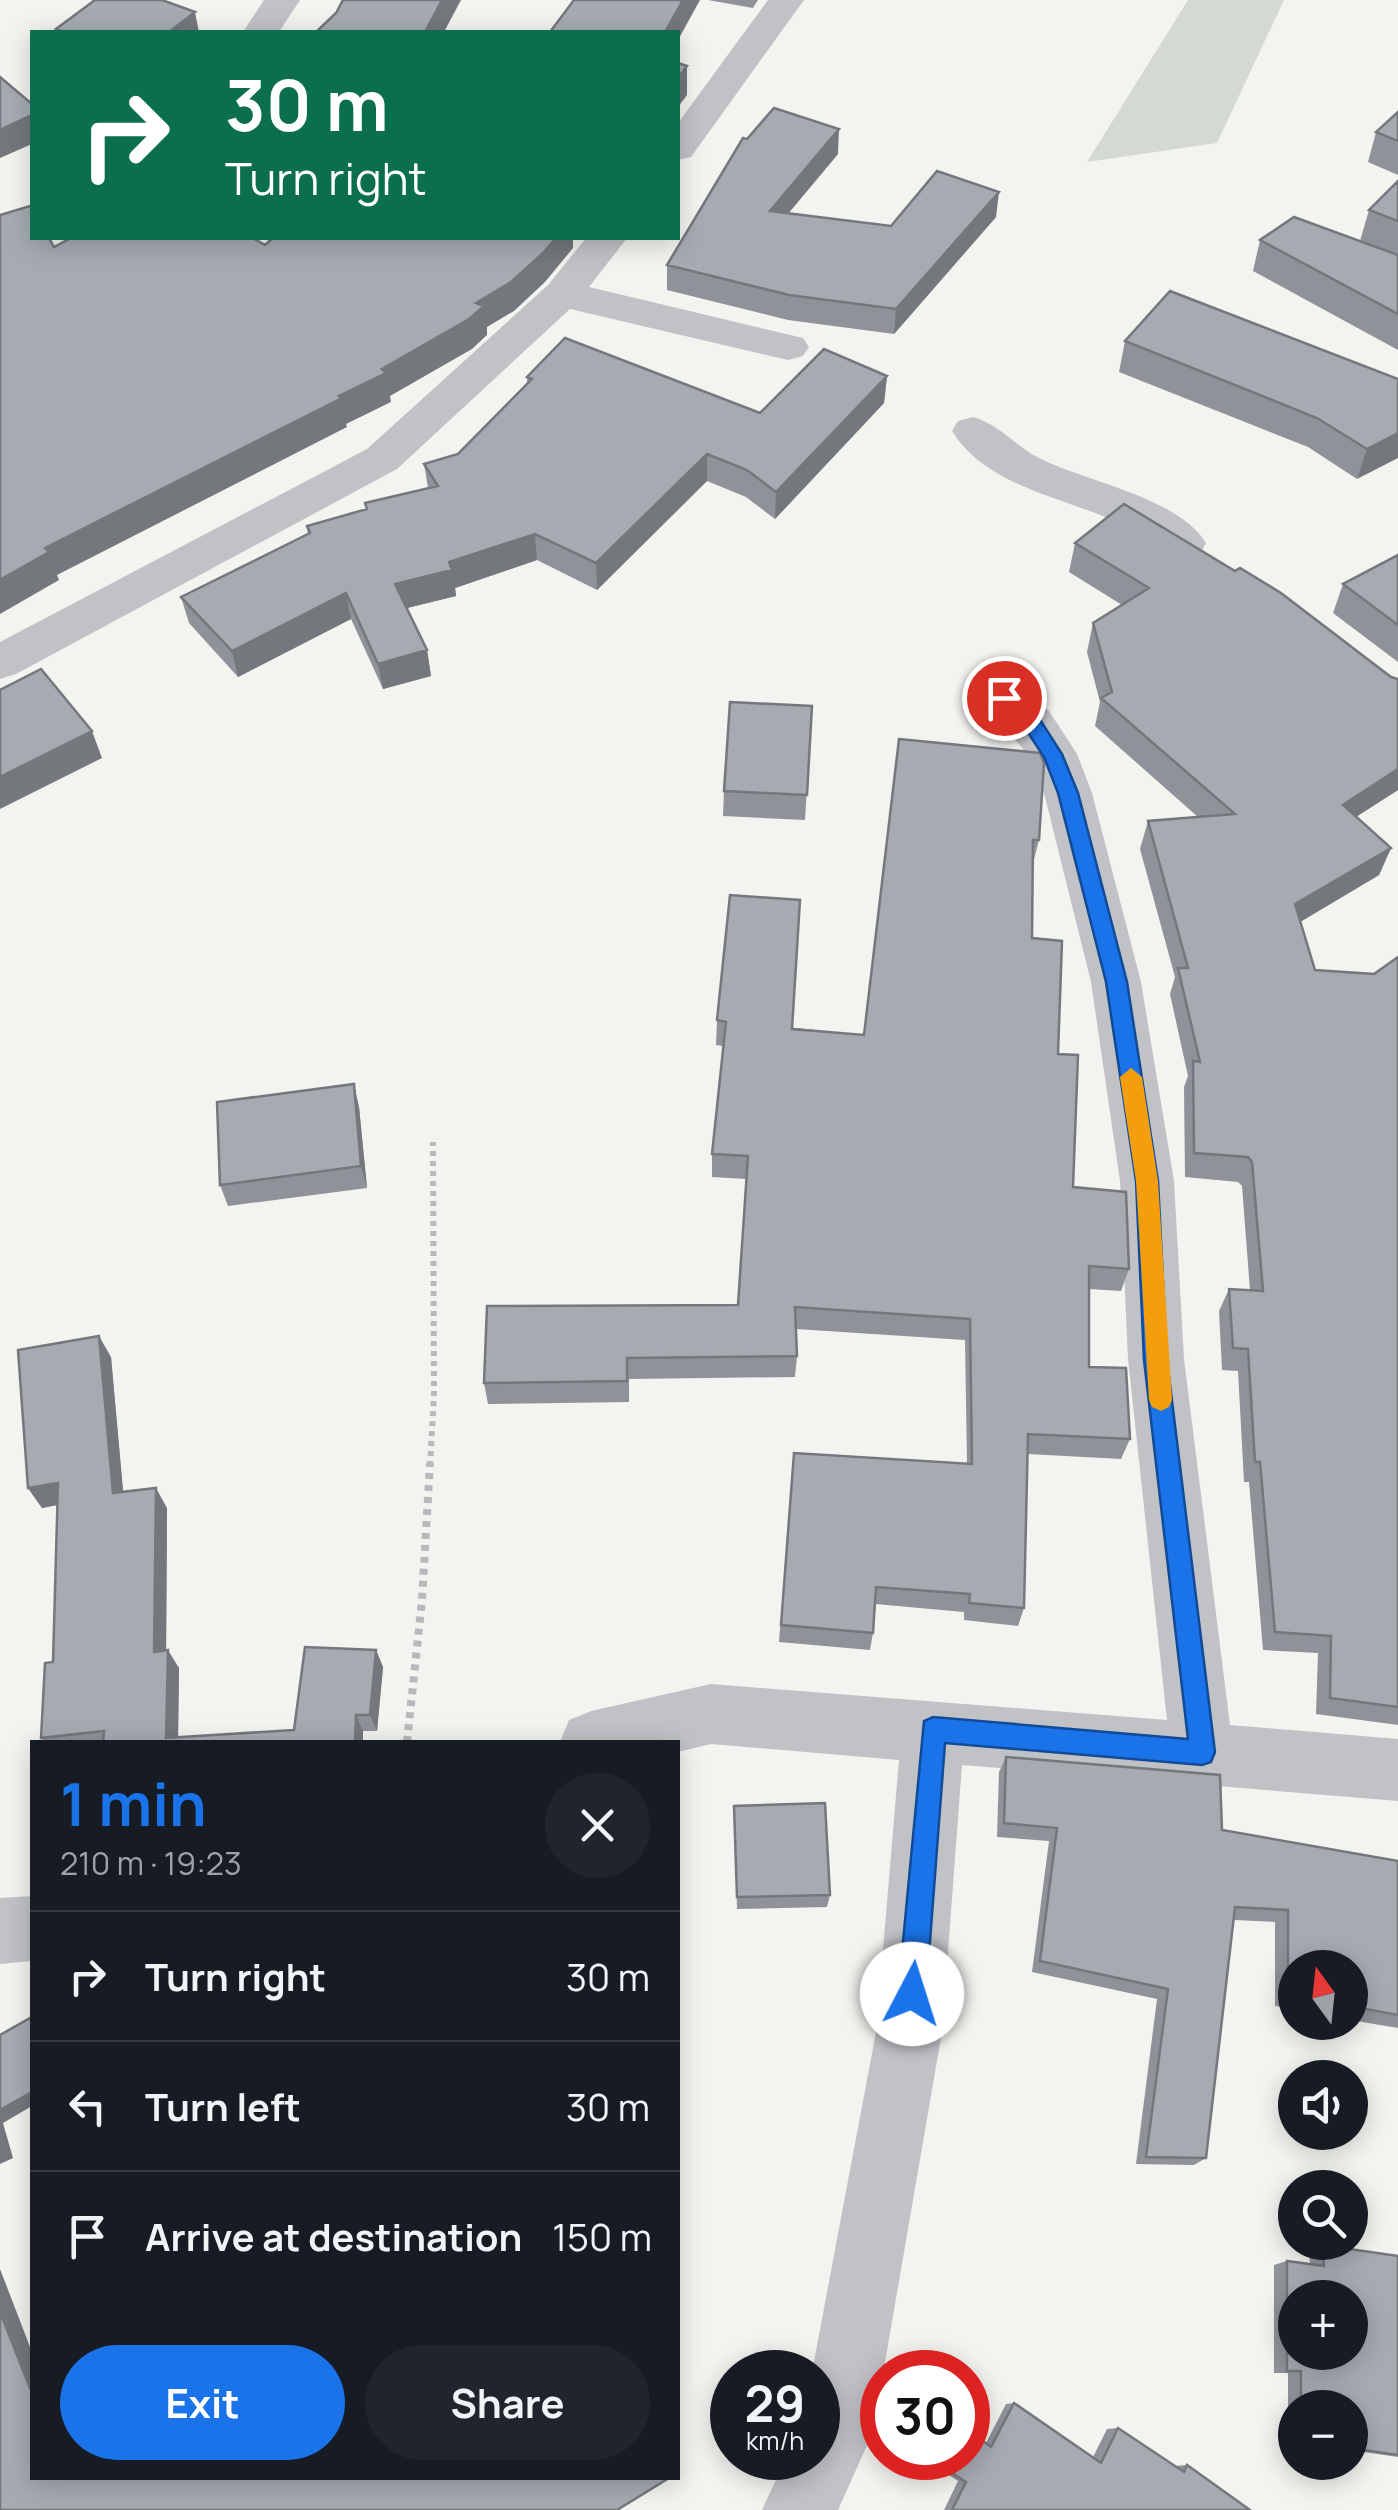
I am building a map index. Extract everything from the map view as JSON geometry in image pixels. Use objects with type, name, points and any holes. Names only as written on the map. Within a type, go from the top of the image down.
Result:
[{"type":"street","points":[[263,30],[282,0]]},
{"type":"street","points":[[680,146],[786,0]]},
{"type":"street","points":[[0,662],[382,458],[562,294],[605,240]]},
{"type":"street","points":[[562,294],[788,347]]},
{"type":"street","points":[[973,431],[992,452],[1037,475],[1132,511],[1227,569]]},
{"type":"street","points":[[1004,698],[1032,723],[1063,780],[1116,982],[1147,1181],[1156,1360],[1202,1752]]},
{"type":"street","points":[[600,1740],[711,1714],[1398,1770]]},
{"type":"street","points":[[800,2510],[837,2432],[909,2032],[933,1730]]},
{"type":"street","points":[[0,1931],[30,1930]]},
{"type":"path","points":[[407,1740],[422,1600],[434,1394],[432,1142]]},
{"type":"shaded area","points":[[1188,0],[1284,0],[1217,143],[1087,162]]},
{"type":"building","points":[[95,0],[162,0],[195,12],[172,30],[56,29]]},
{"type":"building","points":[[343,0],[442,0],[426,30],[318,30]]},
{"type":"building","points":[[574,0],[683,0],[666,30],[552,30]]},
{"type":"building","points":[[0,77],[30,102],[30,116],[0,130]]},
{"type":"building","points":[[774,108],[839,129],[770,211],[891,226],[937,171],[999,192],[896,309],[789,295],[667,265],[743,138],[747,139]]},
{"type":"building","points":[[1398,112],[1398,141],[1376,132]]},
{"type":"building","points":[[1398,181],[1398,221],[1369,210]]},
{"type":"building","points":[[30,206],[30,240],[50,240],[54,247],[67,240],[256,240],[265,245],[271,240],[554,240],[511,282],[476,303],[484,306],[469,319],[382,369],[386,373],[45,548],[49,552],[0,580],[0,215]]},
{"type":"building","points":[[1294,217],[1398,255],[1398,314],[1260,240]]},
{"type":"building","points":[[1170,291],[1398,379],[1398,433],[1367,449],[1317,418],[1125,341]]},
{"type":"building","points":[[565,338],[760,413],[824,349],[887,376],[776,492],[747,470],[707,454],[596,563],[535,534],[449,562],[452,570],[395,584],[427,650],[378,664],[346,593],[232,651],[181,597],[310,533],[307,526],[367,509],[365,503],[438,486],[424,464],[458,454],[532,379],[527,377]]},
{"type":"building","points":[[1124,504],[1235,571],[1240,568],[1281,593],[1398,679],[1398,769],[1343,805],[1391,848],[1295,904],[1315,970],[1374,974],[1398,957],[1398,1707],[1330,1698],[1331,1636],[1275,1632],[1260,1462],[1255,1462],[1248,1349],[1233,1348],[1229,1289],[1263,1291],[1252,1162],[1248,1157],[1194,1153],[1193,1061],[1200,1062],[1178,968],[1188,968],[1148,821],[1235,814],[1101,698],[1112,692],[1093,623],[1149,588],[1075,543]]},
{"type":"building","points":[[1398,555],[1398,625],[1343,584]]},
{"type":"building","points":[[41,669],[92,731],[0,777],[0,690]]},
{"type":"building","points":[[730,702],[812,706],[807,795],[724,791]]},
{"type":"building","points":[[899,739],[1040,753],[1044,763],[1039,840],[1033,840],[1032,938],[1062,941],[1058,1054],[1078,1055],[1073,1187],[1126,1192],[1129,1269],[1089,1266],[1089,1367],[1126,1368],[1130,1439],[1028,1434],[1024,1608],[969,1603],[970,1594],[876,1587],[873,1633],[781,1625],[794,1453],[972,1464],[970,1319],[795,1307],[797,1356],[627,1358],[627,1381],[484,1383],[487,1306],[738,1305],[748,1156],[712,1154],[726,1022],[717,1020],[730,895],[800,900],[792,1029],[864,1035]]},
{"type":"building","points":[[354,1084],[361,1166],[220,1185],[217,1102]]},
{"type":"building","points":[[99,1336],[113,1493],[156,1488],[154,1652],[168,1650],[166,1738],[294,1730],[305,1647],[376,1650],[370,1715],[356,1715],[355,1740],[103,1740],[104,1731],[41,1738],[45,1663],[53,1662],[58,1483],[28,1488],[18,1350]]},
{"type":"building","points":[[1006,1757],[1220,1775],[1222,1830],[1398,1861],[1398,2015],[1368,2009],[1368,1950],[1288,1950],[1288,1910],[1235,1907],[1206,2158],[1146,2157],[1168,1989],[1040,1961],[1057,1828],[1004,1823]]},
{"type":"building","points":[[825,1803],[830,1895],[737,1897],[734,1806]]},
{"type":"building","points":[[30,2018],[30,2093],[0,2110],[0,2035]]},
{"type":"building","points":[[1368,2252],[1398,2256],[1398,2455],[1368,2451],[1368,2390],[1301,2390],[1301,2371],[1287,2371],[1368,2370],[1368,2280],[1287,2280],[1287,2261],[1324,2266],[1323,2260],[1368,2260]]},
{"type":"building","points":[[0,2312],[30,2388],[30,2480],[666,2480],[617,2510],[0,2510]]},
{"type":"building","points":[[1014,2403],[1101,2463],[1118,2428],[1184,2472],[1187,2465],[1250,2510],[952,2510],[966,2482],[963,2480],[990,2480],[991,2447]]},
{"type":"slow traffic","points":[[1131,1077],[1147,1181],[1161,1400]]},
{"type":"route","points":[[912,1994],[933,1730],[1202,1752],[1156,1360],[1147,1181],[1116,982],[1068,793],[1052,754],[1032,723],[1004,698]]}]
